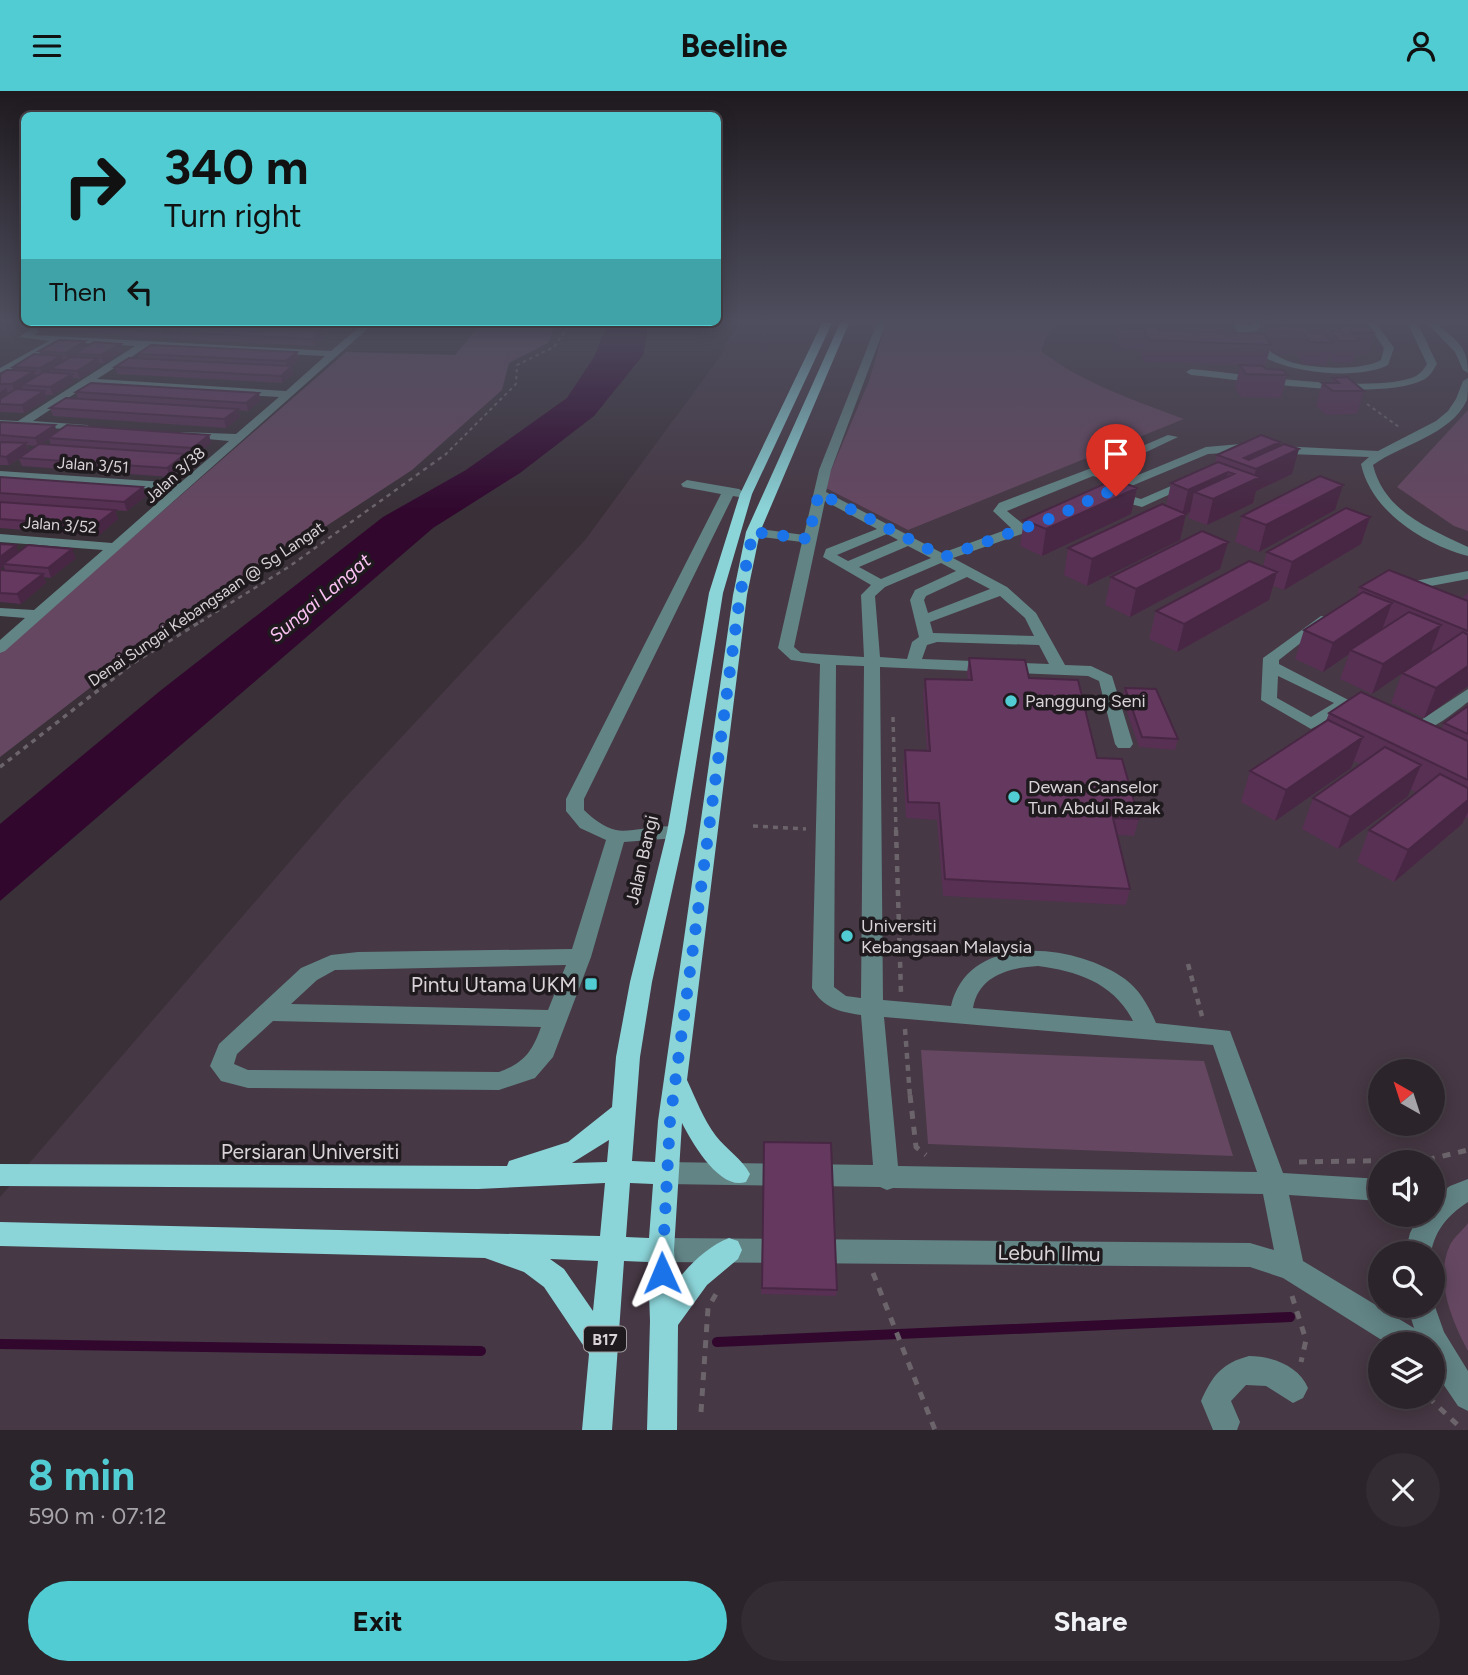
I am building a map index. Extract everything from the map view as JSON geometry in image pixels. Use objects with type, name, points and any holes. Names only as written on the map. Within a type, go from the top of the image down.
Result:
[{"type":"main road","name":"Jalan Bangi","points":[[597,1430],[628,1057],[641,982],[676,832],[716,593],[746,494],[797,385]]},
{"type":"main road","points":[[662,1430],[664,1321],[661,1249],[666,1173],[731,661],[753,532],[817,385]]},
{"type":"main road","points":[[677,1083],[701,1139],[714,1155],[737,1174]]},
{"type":"main road","points":[[478,1178],[565,1158],[588,1145],[624,1111]]},
{"type":"main road","name":"Persiaran Universiti","points":[[0,1175],[478,1178],[619,1172],[666,1173]]},
{"type":"main road","points":[[0,1234],[661,1249]]},
{"type":"main road","points":[[475,1244],[533,1263],[554,1278],[604,1351]]},
{"type":"main road","points":[[664,1321],[696,1276],[729,1250]]},
{"type":"street","points":[[20,424],[81,385]]},
{"type":"street","points":[[146,385],[289,394]]},
{"type":"street","name":"Jalan 3/38","points":[[0,648],[299,385]]},
{"type":"street","points":[[857,385],[825,470],[786,648],[797,657],[828,660],[1091,671],[1106,679],[1124,744]]},
{"type":"street","points":[[1467,385],[1465,398],[1451,416],[1420,437],[1378,454],[1367,464],[1368,481],[1375,495],[1433,535],[1468,552]]},
{"type":"street","points":[[0,423],[101,429]]},
{"type":"street","points":[[51,443],[73,428]]},
{"type":"street","points":[[170,433],[240,438]]},
{"type":"street","points":[[1020,528],[999,511],[1004,506],[1093,472],[1172,437]]},
{"type":"street","points":[[1091,502],[1106,492],[1189,457],[1223,449],[1378,454]]},
{"type":"street","points":[[1,476],[21,463]]},
{"type":"street","points":[[1093,472],[1125,484]]},
{"type":"street","name":"Jalan 3/51","points":[[1,476],[184,487]]},
{"type":"street","points":[[687,484],[746,494]]},
{"type":"street","points":[[1106,492],[1138,503],[1182,486]]},
{"type":"street","points":[[676,832],[616,837],[587,824],[575,811],[575,799],[729,491]]},
{"type":"street","points":[[819,493],[1002,590],[1031,616],[1059,669]]},
{"type":"street","points":[[887,1179],[872,1007],[872,662],[868,594],[880,584],[944,557],[1057,516]]},
{"type":"street","points":[[880,584],[830,558],[831,552],[888,529]]},
{"type":"street","points":[[753,532],[808,539]]},
{"type":"street","name":"Jalan 3/52","points":[[0,538],[117,547]]},
{"type":"street","points":[[847,567],[910,540]]},
{"type":"street","points":[[927,638],[917,600],[920,593],[970,571]]},
{"type":"street","points":[[1387,590],[1468,575]]},
{"type":"street","points":[[923,620],[1002,590]]},
{"type":"street","points":[[1340,609],[1271,658],[1269,701],[1311,724],[1345,704]]},
{"type":"street","points":[[0,612],[38,615]]},
{"type":"street","points":[[913,663],[917,646],[927,638],[1045,641]]},
{"type":"street","points":[[828,660],[823,988],[828,998],[842,1004],[872,1007],[1222,1037],[1270,1172],[1289,1276]]},
{"type":"street","points":[[1271,666],[1345,704],[1413,727],[1424,725],[1468,694]]},
{"type":"street","points":[[580,957],[358,960],[331,963],[309,974],[265,1012],[227,1051],[222,1066],[229,1074],[248,1079],[499,1081],[527,1071],[541,1057],[557,1019],[580,957],[616,837]]},
{"type":"street","points":[[961,1015],[966,993],[981,974],[1004,963],[1032,957],[1092,969],[1118,985],[1138,1007],[1149,1031]]},
{"type":"street","points":[[265,1012],[557,1019]]},
{"type":"street","points":[[666,1173],[887,1179],[1270,1172],[1368,1188]]},
{"type":"street","points":[[1420,1241],[1433,1216],[1452,1193]]},
{"type":"street","name":"Lebuh Ilmu","points":[[661,1249],[1250,1255],[1392,1332]]},
{"type":"street","points":[[1445,1367],[1468,1396]]},
{"type":"street","points":[[1224,1422],[1216,1401],[1222,1384],[1238,1373],[1261,1370],[1297,1377]]},
{"type":"path","name":"Denai Sungai Kebangsaan @ Sg Langat","points":[[0,767],[132,663],[290,566],[366,509],[438,462],[515,385]]},
{"type":"path","points":[[1367,404],[1401,428]]},
{"type":"path","points":[[893,714],[903,1010],[913,1135],[916,1147],[932,1155]]},
{"type":"path","points":[[753,826],[825,830]]},
{"type":"path","points":[[1188,964],[1208,1036]]},
{"type":"path","points":[[1270,1172],[1426,1160],[1468,1150]]},
{"type":"path","points":[[870,1267],[884,1267]]},
{"type":"path","points":[[1289,1276],[1306,1340],[1297,1377]]},
{"type":"path","points":[[701,1412],[708,1308],[724,1285]]},
{"type":"path","points":[[883,1301],[935,1430]]},
{"type":"path","points":[[1440,1409],[1462,1430]]},
{"type":"shaded area","points":[[307,385],[503,385],[502,390],[412,470],[155,638],[0,757],[0,652]]},
{"type":"shaded area","name":"Universiti Kebangsaan Malaysia","points":[[699,385],[1468,385],[1468,1430],[0,1430],[0,1197],[342,801],[585,540]]},
{"type":"shaded area","points":[[867,385],[1100,385],[1184,419],[908,530],[824,487]]},
{"type":"shaded area","points":[[1468,410],[1468,531],[1454,526],[1397,487]]},
{"type":"shaded area","points":[[921,1050],[1204,1061],[1233,1156],[928,1144]]},
{"type":"shaded area","points":[[1468,1223],[1468,1351],[1456,1327],[1445,1290],[1446,1258],[1454,1239]]},
{"type":"water","name":"Sungai Langat","points":[[575,385],[619,385],[594,416],[520,473],[433,528],[0,901],[0,824],[160,691],[383,517],[466,470],[567,398]]},
{"type":"building","points":[[87,385],[133,385],[259,393],[246,403],[76,392]]},
{"type":"building","points":[[1325,385],[1357,385],[1364,391],[1333,391]]},
{"type":"building","points":[[16,389],[44,391],[22,405],[0,404],[0,399]]},
{"type":"building","points":[[66,398],[238,409],[224,419],[50,408]]},
{"type":"building","points":[[0,422],[55,425],[35,438],[0,435]]},
{"type":"building","points":[[67,425],[209,435],[193,448],[48,438]]},
{"type":"building","points":[[1261,435],[1280,442],[1244,458],[1249,460],[1284,444],[1299,449],[1256,469],[1217,455]]},
{"type":"building","points":[[0,442],[26,443],[6,457],[0,456]]},
{"type":"building","points":[[39,444],[185,454],[167,468],[19,458]]},
{"type":"building","points":[[1218,462],[1260,477],[1213,499],[1194,492],[1234,474],[1228,472],[1188,490],[1171,483]]},
{"type":"building","points":[[1320,476],[1343,485],[1266,525],[1242,516]]},
{"type":"building","points":[[0,477],[143,487],[124,502],[0,493]]},
{"type":"building","points":[[1115,479],[1137,488],[1046,529],[1024,520]]},
{"type":"building","points":[[0,502],[115,510],[94,526],[0,519]]},
{"type":"building","points":[[1162,504],[1186,514],[1092,559],[1068,548]]},
{"type":"building","points":[[1346,508],[1370,517],[1292,562],[1267,552]]},
{"type":"building","points":[[1202,531],[1228,542],[1136,589],[1111,577]]},
{"type":"building","points":[[0,544],[16,545],[0,557]]},
{"type":"building","points":[[28,545],[72,549],[48,568],[3,564]]},
{"type":"building","points":[[1249,561],[1277,572],[1184,624],[1156,611]]},
{"type":"building","points":[[0,570],[43,574],[17,594],[0,593]]},
{"type":"building","points":[[1389,570],[1468,601],[1468,631],[1360,587]]},
{"type":"building","points":[[1363,592],[1392,603],[1333,643],[1304,630]]},
{"type":"building","points":[[1409,612],[1441,625],[1383,664],[1350,650]]},
{"type":"building","points":[[1463,632],[1468,635],[1468,666],[1436,688],[1402,673]]},
{"type":"building","name":"Dewan Canselor Tun Abdul Razak","points":[[969,658],[1025,660],[1029,678],[1078,680],[1097,758],[1122,759],[1139,819],[1113,818],[1130,889],[945,879],[939,803],[908,802],[905,750],[930,751],[925,679],[972,680]]},
{"type":"building","points":[[1125,688],[1156,689],[1178,739],[1142,737]]},
{"type":"building","points":[[1361,692],[1468,741],[1468,780],[1329,713]]},
{"type":"building","points":[[1468,706],[1468,734],[1444,723]]},
{"type":"building","points":[[1328,720],[1363,737],[1286,790],[1250,771]]},
{"type":"building","points":[[1385,747],[1421,765],[1350,817],[1313,798]]},
{"type":"building","points":[[1440,774],[1468,788],[1468,800],[1408,850],[1369,830]]},
{"type":"building","points":[[764,1142],[831,1143],[837,1290],[762,1288]]},
{"type":"waterway","points":[[717,1342],[1290,1317]]},
{"type":"waterway","points":[[0,1344],[481,1351]]},
{"type":"place","name":"Panggung Seni","points":[[1011,701]]},
{"type":"place","name":"Dewan Canselor Tun Abdul Razak","points":[[1014,797]]},
{"type":"place","name":"Universiti Kebangsaan Malaysia","points":[[847,936]]},
{"type":"place","name":"Pintu Utama UKM","points":[[591,984]]},
{"type":"route","points":[[662,1273],[661,1249],[670,1121],[740,595],[753,532],[808,539],[819,493],[944,557],[1057,516],[1091,502],[1106,492],[1116,496]]}]
